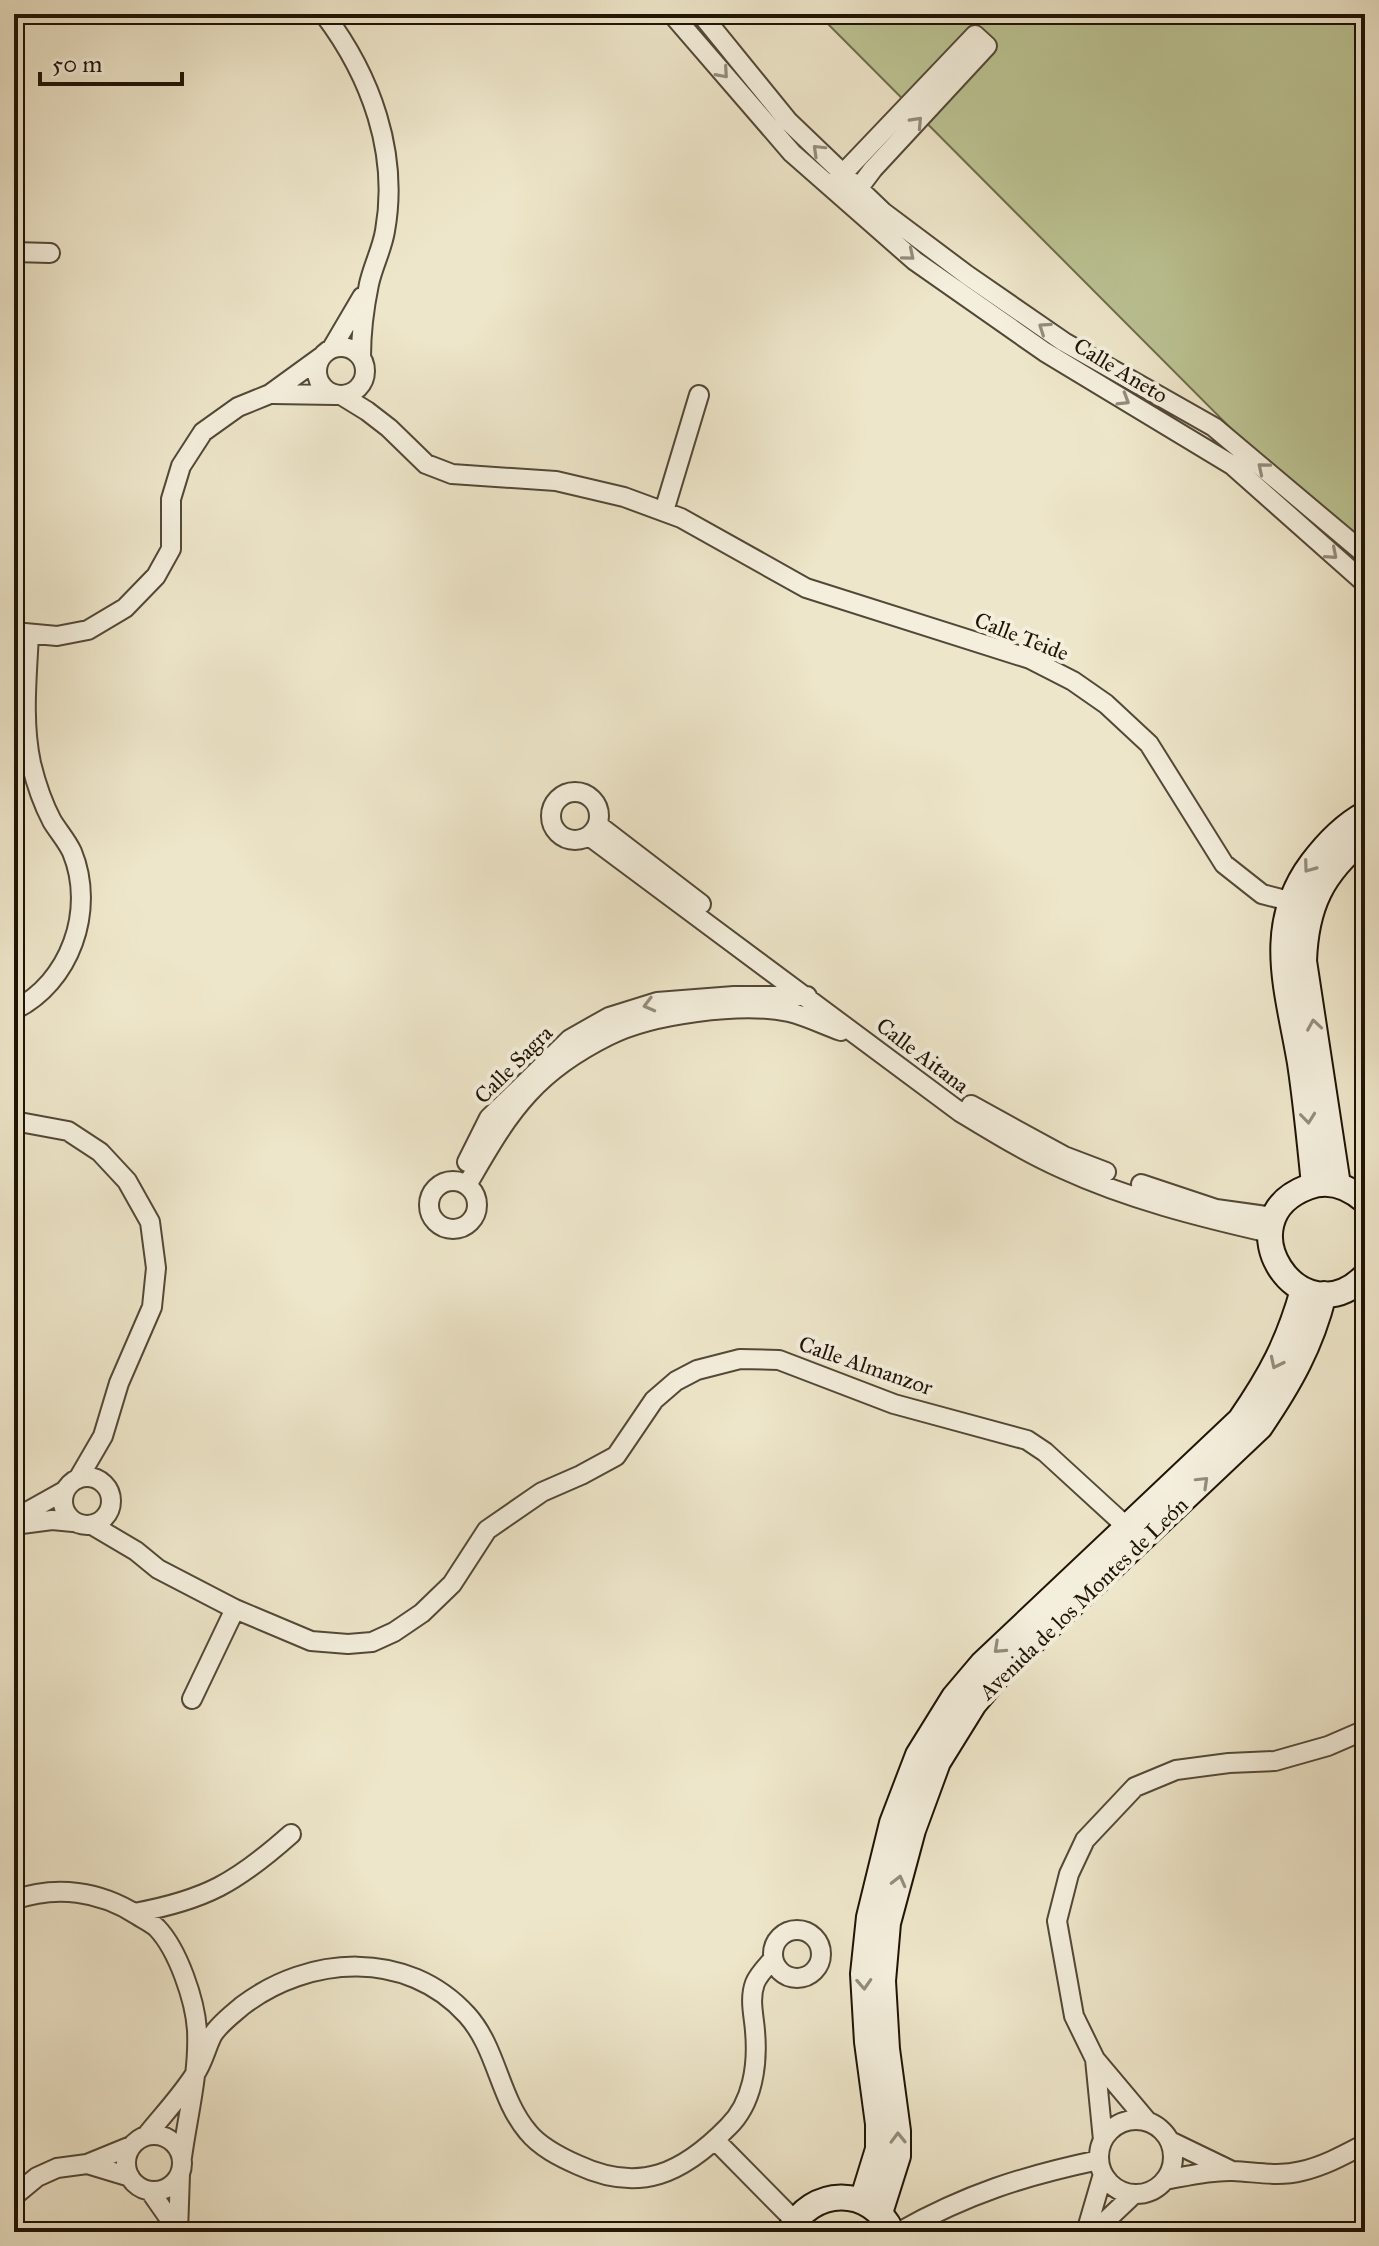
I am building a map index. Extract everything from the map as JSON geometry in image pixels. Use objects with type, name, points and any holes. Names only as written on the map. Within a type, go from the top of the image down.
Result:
[{"type":"street","points":[[270,394],[338,395],[356,390],[365,376],[361,332],[369,284],[385,232],[389,181],[383,129],[360,69],[324,14]]},
{"type":"street","name":"Calle Aneto","points":[[672,14],[792,153],[837,180]]},
{"type":"street","name":"Calle Aneto","points":[[701,14],[837,180],[915,261],[1045,352],[1232,465],[1365,583]]},
{"type":"street","points":[[837,180],[975,35],[987,46],[873,169],[853,196]]},
{"type":"street","name":"Calle Aneto","points":[[853,196],[883,212],[1064,342],[1214,427],[1365,554]]},
{"type":"street","points":[[14,252],[50,253]]},
{"type":"street","points":[[338,395],[329,392],[318,380],[317,372],[369,284]]},
{"type":"street","points":[[14,1010],[32,1001],[61,969],[82,915],[79,879],[72,851],[41,798],[30,760],[21,633],[57,636],[88,630],[125,608],[156,576],[171,549],[171,499],[181,466],[203,432],[238,407],[270,394],[327,352],[348,347],[361,357]]},
{"type":"street","name":"Calle Teide","points":[[365,376],[389,428]]},
{"type":"street","name":"Calle Teide","points":[[338,395],[389,428],[426,464],[452,474],[556,481],[624,497],[695,525],[806,588],[1030,659],[1073,681],[1106,704],[1149,744],[1224,864],[1262,894],[1289,901]]},
{"type":"street","points":[[664,511],[699,395]]},
{"type":"street","points":[[1326,1185],[1308,1111],[1284,969],[1282,936],[1289,901],[1302,877],[1324,847],[1349,823],[1365,814]]},
{"type":"street","name":"Calle Aitana","points":[[594,831],[774,984],[813,996],[948,1093],[1064,1156],[1216,1209],[1272,1225]]},
{"type":"street","points":[[1326,1185],[1304,961],[1305,933],[1312,904],[1328,874],[1365,838]]},
{"type":"street","points":[[754,996],[765,984],[774,984]]},
{"type":"street","name":"Calle Sagra","points":[[774,984],[788,1012],[859,1037]]},
{"type":"street","name":"Calle Sagra","points":[[774,984],[739,1008],[666,1017],[611,1034],[572,1058],[531,1091],[501,1127],[462,1183],[489,1118],[570,1039],[609,1017],[657,1002],[754,996],[774,984],[813,996]]},
{"type":"street","name":"Calle Aitana","points":[[813,996],[859,1037],[960,1112],[1065,1170],[1202,1217],[1272,1225]]},
{"type":"street","points":[[14,1121],[68,1131],[100,1152],[127,1181],[150,1222],[156,1268],[152,1307],[119,1383],[103,1436],[71,1485],[63,1508],[82,1524]]},
{"type":"street","points":[[1365,1201],[1355,1192],[1326,1185],[1297,1191],[1283,1202],[1272,1225],[1271,1250],[1277,1267],[1288,1280],[1314,1292],[1342,1291],[1365,1276]]},
{"type":"street","name":"Avenida de los Montes de León","points":[[878,2215],[878,2124],[867,2042],[863,1974],[869,1917],[892,1823],[918,1755],[954,1697],[982,1664],[1240,1420],[1270,1376],[1314,1292]]},
{"type":"street","name":"Avenida de los Montes de León","points":[[878,2215],[898,2156],[883,1981],[888,1923],[913,1830],[938,1762],[974,1704],[1002,1671],[1260,1427],[1290,1382],[1312,1338],[1314,1292]]},
{"type":"street","name":"Calle Almanzor","points":[[82,1524],[136,1551],[158,1569],[235,1609],[311,1641],[372,1642],[422,1613],[452,1584],[487,1530],[542,1492],[616,1456],[654,1400],[676,1381],[697,1370],[740,1359],[779,1360],[894,1404],[1027,1440],[1045,1452],[1128,1528]]},
{"type":"street","points":[[14,1522],[52,1520],[82,1524],[104,1519],[111,1507],[103,1436]]},
{"type":"street","points":[[14,1522],[71,1485],[94,1478],[107,1487]]},
{"type":"street","name":"Calle Almanzor","points":[[111,1507],[136,1551]]},
{"type":"street","points":[[192,1699],[235,1609]]},
{"type":"street","points":[[1232,2171],[1170,2141],[1148,2122],[1095,2059],[1074,2016],[1064,1973],[1057,1921],[1069,1874],[1085,1840],[1135,1787],[1176,1770],[1275,1761],[1328,1746],[1365,1730]]},
{"type":"street","points":[[134,1913],[160,1908],[222,1887],[254,1866],[291,1834]]},
{"type":"street","points":[[14,1900],[66,1891],[89,1893],[120,1904],[158,1929],[181,1967],[193,1999],[197,2028],[196,2073],[181,2165],[178,2231]]},
{"type":"street","points":[[178,2231],[150,2191],[135,2184],[126,2161],[138,2141],[196,2073],[214,2032],[243,2006],[286,1979],[336,1966],[386,1967],[435,1987],[468,2016],[497,2066],[511,2109],[530,2135],[557,2156],[595,2173],[635,2180],[672,2170],[704,2151],[732,2124],[747,2098],[756,2066],[752,2003],[755,1982],[773,1959]]},
{"type":"street","points":[[1086,2232],[1101,2167],[1103,2140],[1095,2059]]},
{"type":"street","points":[[1103,2140],[1109,2131],[1128,2121],[1148,2122]]},
{"type":"street","points":[[14,2196],[37,2177],[57,2168],[87,2164],[155,2134],[173,2141],[181,2165],[168,2187],[150,2191]]},
{"type":"street","points":[[715,2140],[792,2226],[808,2207],[825,2199],[844,2197],[878,2215]]},
{"type":"street","points":[[1101,2167],[1111,2185],[1122,2191],[1134,2194],[1157,2188],[1165,2180],[1173,2161],[1170,2141]]},
{"type":"street","points":[[1165,2180],[1232,2171],[1263,2175],[1300,2172],[1331,2162],[1365,2144]]},
{"type":"street","points":[[87,2164],[130,2177]]},
{"type":"street","points":[[899,2232],[988,2189],[1035,2174],[1101,2167]]},
{"type":"street","points":[[1094,2232],[1134,2194]]},
{"type":"green space","points":[[818,14],[1365,14],[1365,563]]}]
